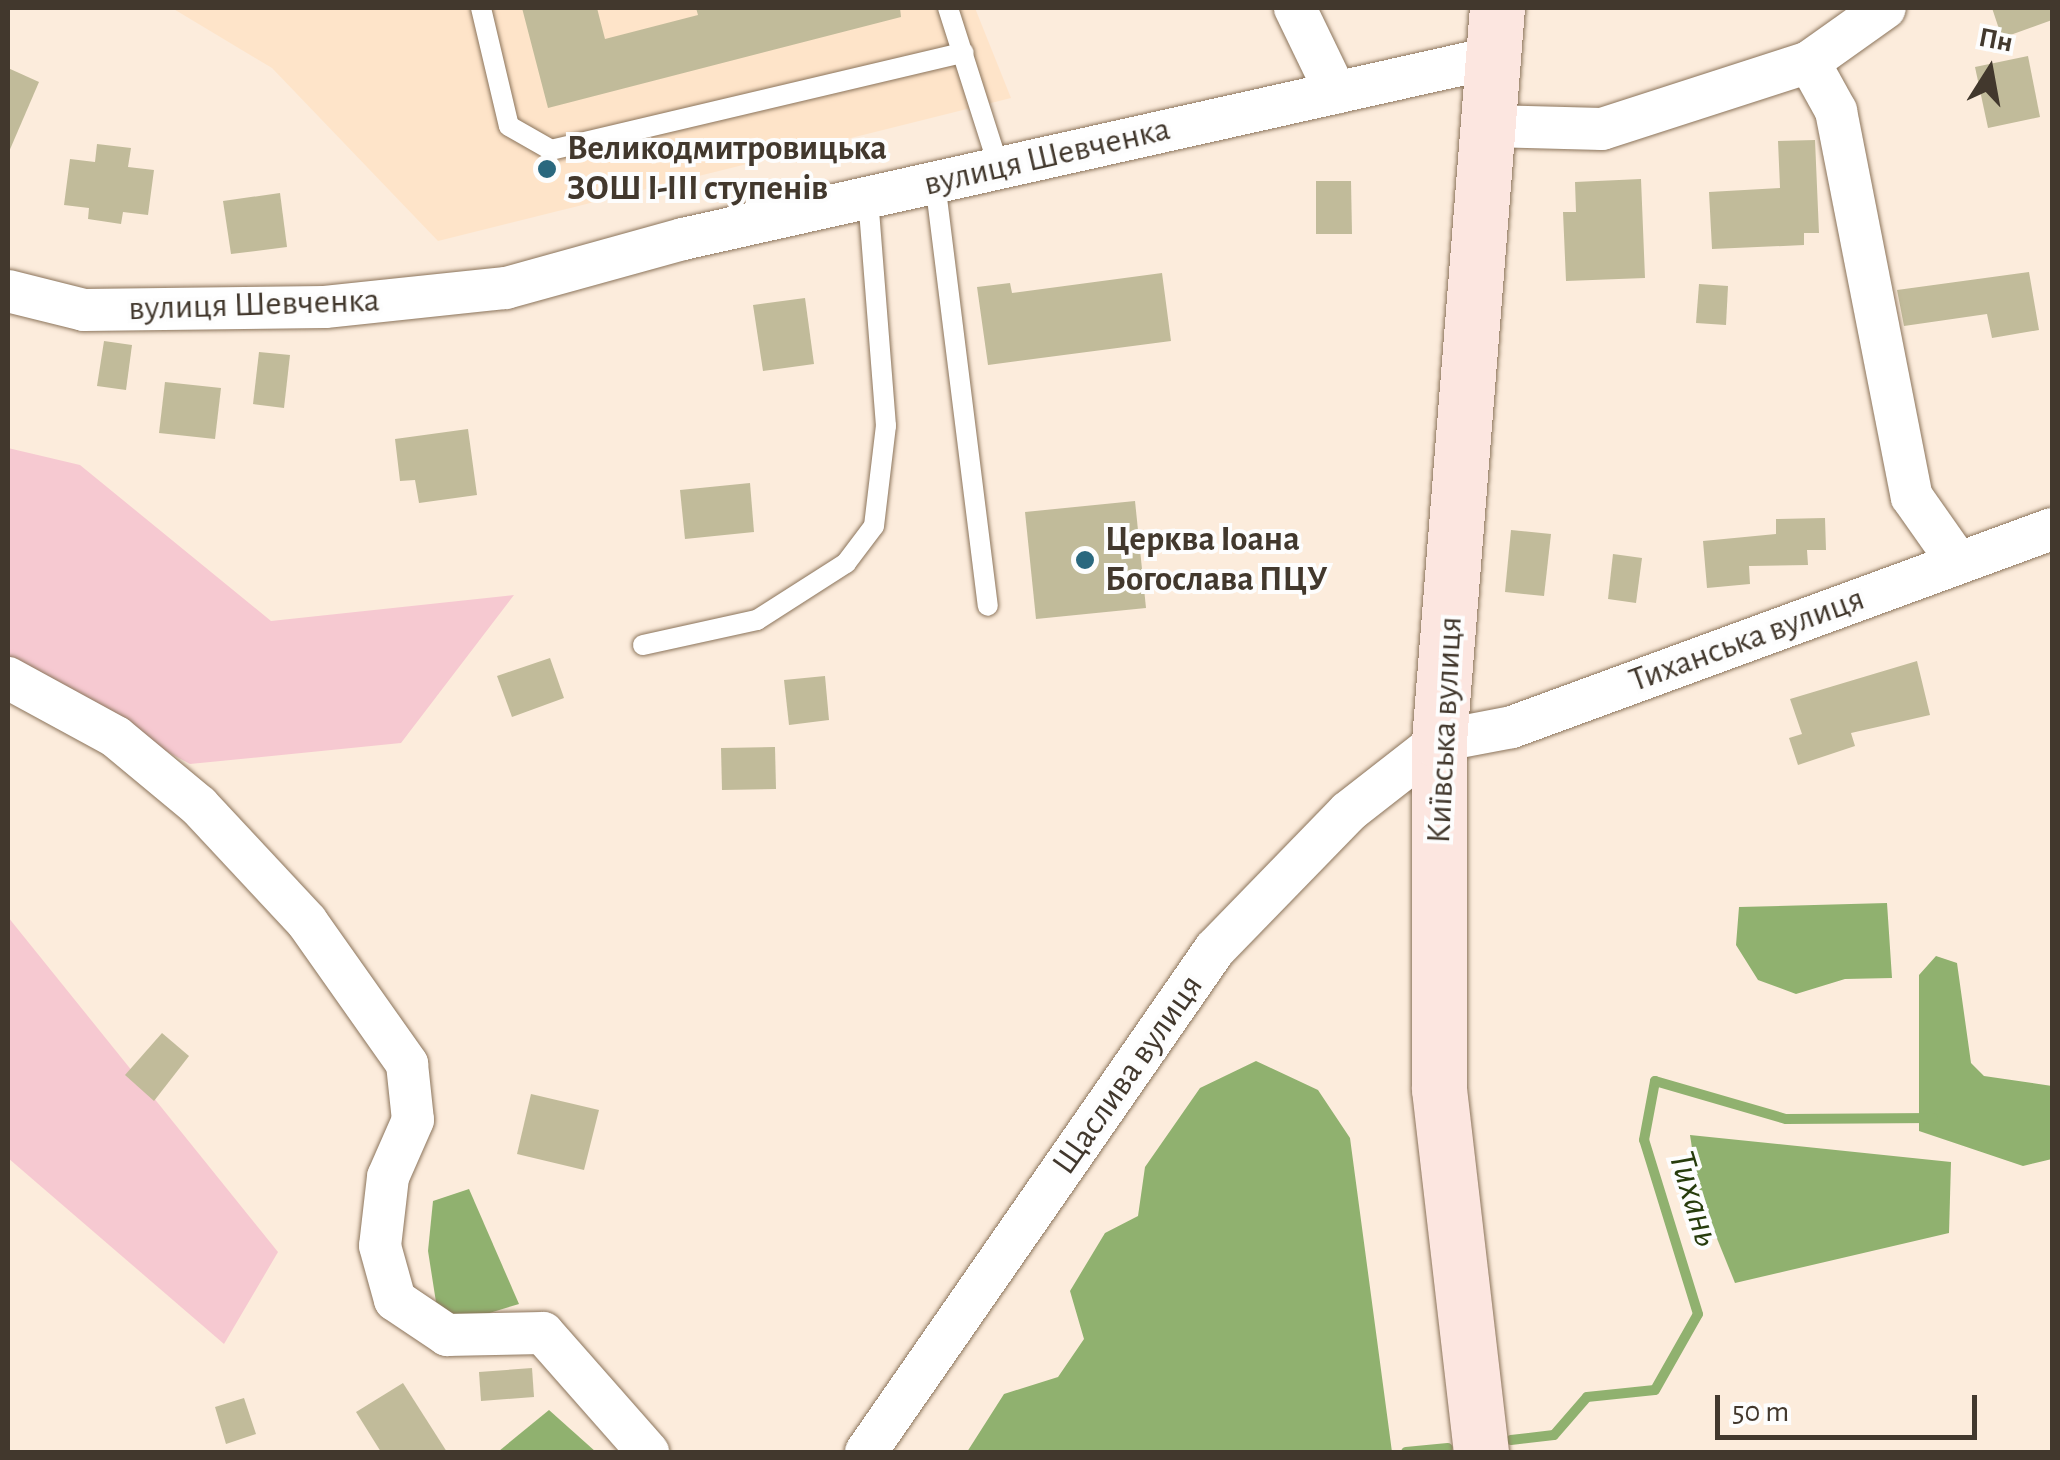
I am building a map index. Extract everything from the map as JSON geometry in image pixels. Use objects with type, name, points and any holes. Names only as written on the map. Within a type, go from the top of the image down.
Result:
[{"type":"main road","name":"Київська вулиця","points":[[1481,1452],[1439,1089],[1440,740],[1496,32]]},
{"type":"street","points":[[1295,8],[1336,93]]},
{"type":"street","points":[[1490,126],[1602,128],[1809,62],[1885,8]]},
{"type":"street","name":"вулиця Шевченка","points":[[8,291],[84,310],[325,307],[506,288],[935,182],[1336,93],[1496,32]]},
{"type":"street","points":[[1809,62],[1836,111],[1912,496],[1957,562]]},
{"type":"street","name":"Тиханська вулиця","points":[[1440,740],[1512,727],[2052,529]]},
{"type":"street","points":[[8,678],[116,737],[199,806],[307,922],[406,1064],[413,1120],[388,1177],[380,1246],[394,1300],[447,1335],[543,1333],[648,1452]]},
{"type":"street","name":"Щаслива вулиця","points":[[866,1452],[1215,949],[1348,812],[1440,740]]},
{"type":"lane","points":[[481,8],[509,126],[551,150],[964,52]]},
{"type":"lane","points":[[948,8],[1000,168]]},
{"type":"lane","points":[[935,182],[988,606]]},
{"type":"lane","points":[[643,644],[757,620],[846,563],[874,526],[886,426],[868,198]]},
{"type":"shaded area","name":"Великодмитровицька ЗОШ І-ІІІ ступенів","points":[[172,8],[975,8],[1011,98],[438,241],[272,68]]},
{"type":"shaded area","points":[[8,448],[80,465],[271,621],[514,595],[401,743],[190,764],[8,666]]},
{"type":"shaded area","points":[[1887,903],[1892,978],[1845,979],[1796,994],[1758,980],[1736,945],[1739,907]]},
{"type":"shaded area","points":[[8,917],[278,1252],[224,1344],[8,1158]]},
{"type":"shaded area","points":[[1936,956],[1957,963],[1971,1063],[1984,1076],[2052,1086],[2052,1159],[2023,1166],[1919,1131],[1919,975]]},
{"type":"shaded area","points":[[1256,1061],[1318,1090],[1350,1138],[1392,1452],[967,1452],[1004,1394],[1058,1377],[1084,1339],[1070,1291],[1105,1233],[1138,1216],[1145,1167],[1200,1088]]},
{"type":"shaded area","points":[[1690,1135],[1951,1162],[1949,1233],[1735,1283],[1699,1194]]},
{"type":"shaded area","points":[[469,1189],[519,1304],[463,1321],[436,1302],[428,1251],[433,1201]]},
{"type":"shaded area","points":[[549,1410],[596,1452],[498,1452],[499,1451]]},
{"type":"building","points":[[522,8],[597,8],[605,39],[698,15],[696,8],[900,8],[901,17],[548,108]]},
{"type":"building","points":[[1992,8],[2052,8],[2052,20],[2002,38]]},
{"type":"building","points":[[2028,56],[2040,117],[1988,128],[1975,67]]},
{"type":"building","points":[[8,68],[39,82],[8,154]]},
{"type":"building","points":[[1815,140],[1819,233],[1804,233],[1804,245],[1712,249],[1709,192],[1780,188],[1778,141]]},
{"type":"building","points":[[97,144],[131,148],[128,167],[154,170],[148,215],[123,212],[121,224],[88,219],[89,208],[64,205],[70,159],[95,162]]},
{"type":"building","points":[[1641,179],[1645,278],[1566,281],[1563,212],[1576,212],[1575,182]]},
{"type":"building","points":[[1316,181],[1351,181],[1352,234],[1316,234]]},
{"type":"building","points":[[280,193],[287,247],[231,254],[223,201]]},
{"type":"building","points":[[2029,272],[2039,330],[1992,338],[1987,314],[1904,326],[1897,290]]},
{"type":"building","points":[[1162,273],[1171,341],[988,365],[977,287],[1010,283],[1012,293]]},
{"type":"building","points":[[1699,284],[1728,286],[1726,325],[1696,323]]},
{"type":"building","points":[[805,298],[814,364],[763,371],[753,305]]},
{"type":"building","points":[[104,341],[132,345],[126,390],[97,386]]},
{"type":"building","points":[[259,352],[290,355],[284,408],[253,404]]},
{"type":"building","points":[[165,382],[221,388],[215,439],[159,433]]},
{"type":"building","points":[[468,429],[477,495],[419,503],[415,480],[400,481],[395,439]]},
{"type":"building","points":[[750,483],[754,532],[685,539],[680,490]]},
{"type":"building","name":"Церква Іоана Богослава ПЦУ","points":[[1135,501],[1146,608],[1036,619],[1025,512]]},
{"type":"building","points":[[1825,518],[1826,550],[1807,550],[1808,565],[1749,566],[1750,584],[1707,588],[1703,541],[1776,534],[1776,519]]},
{"type":"building","points":[[1511,530],[1551,534],[1544,596],[1505,592]]},
{"type":"building","points":[[1613,554],[1642,558],[1636,603],[1608,599]]},
{"type":"building","points":[[550,658],[564,698],[512,717],[497,676]]},
{"type":"building","points":[[1917,661],[1930,715],[1851,733],[1855,746],[1798,765],[1789,738],[1802,734],[1790,699]]},
{"type":"building","points":[[825,676],[829,720],[789,725],[784,680]]},
{"type":"building","points":[[775,747],[776,789],[722,790],[721,748]]},
{"type":"building","points":[[162,1033],[189,1056],[154,1101],[125,1075]]},
{"type":"building","points":[[531,1094],[599,1110],[584,1170],[517,1154]]},
{"type":"building","points":[[532,1368],[534,1397],[481,1401],[479,1372]]},
{"type":"building","points":[[403,1383],[447,1452],[381,1452],[356,1412]]},
{"type":"building","points":[[244,1398],[256,1434],[226,1444],[215,1407]]},
{"type":"waterway","name":"Тихань","points":[[1511,1440],[1554,1435],[1587,1397],[1655,1390],[1698,1314],[1644,1140],[1655,1081],[1786,1119],[1933,1118]]},
{"type":"waterway","name":"Тихань","points":[[1406,1452],[1448,1448]]},
{"type":"place","name":"Великодмитровицька ЗОШ І-ІІІ ступенів","points":[[547,169]]},
{"type":"place","name":"Церква Іоана Богослава ПЦУ","points":[[1085,560]]}]
